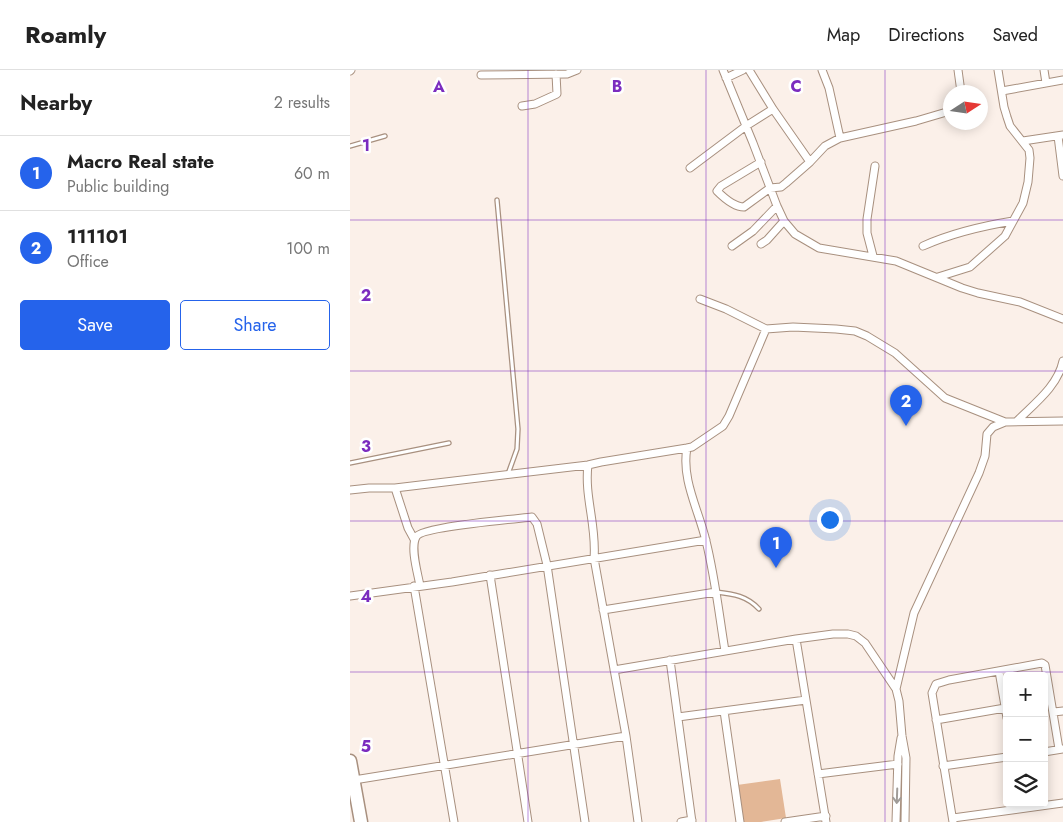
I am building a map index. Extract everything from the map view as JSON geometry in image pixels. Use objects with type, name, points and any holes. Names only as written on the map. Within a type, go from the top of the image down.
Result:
[{"type":"highway","points":[[350,761],[361,822]]},
{"type":"street","points":[[481,75],[567,74],[577,70]]},
{"type":"street","points":[[723,70],[777,206],[784,221],[795,234],[819,248],[896,261],[978,294],[1020,302],[1063,319]]},
{"type":"street","points":[[726,78],[743,70]]},
{"type":"street","points":[[749,70],[773,109],[810,162]]},
{"type":"street","points":[[822,70],[829,88],[840,138]]},
{"type":"street","points":[[958,70],[960,85]]},
{"type":"street","points":[[938,278],[970,267],[1005,236],[1023,203],[1028,182],[1030,158],[1023,141],[1010,126],[1004,107],[998,70]]},
{"type":"street","points":[[1044,70],[1046,83]]},
{"type":"street","points":[[522,106],[535,104],[556,94],[556,74]]},
{"type":"street","points":[[1002,91],[1063,80]]},
{"type":"street","points":[[690,168],[746,126],[773,109]]},
{"type":"street","points":[[761,162],[721,186],[717,191],[731,202],[741,207],[744,206],[770,188],[781,187],[786,184],[825,146],[840,138],[900,125],[943,113]]},
{"type":"street","points":[[1023,141],[1061,136],[1063,176]]},
{"type":"street","points":[[873,256],[867,233],[867,219],[875,166]]},
{"type":"street","points":[[732,246],[753,231],[777,206]]},
{"type":"street","points":[[761,244],[768,240],[784,221]]},
{"type":"street","points":[[923,246],[944,236],[1013,221]]},
{"type":"street","points":[[700,299],[726,309],[766,329],[793,327],[855,331],[895,353],[946,398],[1005,422]]},
{"type":"street","points":[[350,490],[395,488],[507,476],[588,465],[692,447],[723,426],[766,329]]},
{"type":"street","points":[[1017,421],[1061,372],[1063,361]]},
{"type":"street","points":[[896,689],[914,613],[979,473],[985,456],[987,434],[993,427],[1005,422],[1063,422]]},
{"type":"street","points":[[687,448],[685,458],[687,472],[706,540],[725,651]]},
{"type":"street","points":[[588,465],[588,490],[595,543],[594,558],[626,736],[638,822]]},
{"type":"street","points":[[395,488],[408,528],[414,539],[417,586],[454,822]]},
{"type":"street","points":[[414,539],[417,534],[426,531],[532,517],[537,524],[547,565],[585,822]]},
{"type":"street","points":[[350,596],[706,540]]},
{"type":"street","points":[[490,575],[528,822]]},
{"type":"street","points":[[603,610],[716,592]]},
{"type":"street","points":[[614,670],[796,639],[833,634],[856,636],[865,643],[896,689],[906,758],[905,822]]},
{"type":"street","points":[[785,822],[826,819],[796,639]]},
{"type":"street","points":[[670,660],[692,821],[682,822]]},
{"type":"street","points":[[1048,751],[1061,749],[1046,665],[1042,663],[936,684],[932,693],[953,820],[1063,802]]},
{"type":"street","points":[[999,671],[1003,696]]},
{"type":"street","points":[[678,717],[806,700]]},
{"type":"street","points":[[936,720],[1003,708]]},
{"type":"street","points":[[1054,712],[1063,711]]},
{"type":"street","points":[[724,712],[740,822]]},
{"type":"street","points":[[354,780],[518,755],[626,736]]},
{"type":"street","points":[[896,822],[898,764],[902,736]]},
{"type":"street","points":[[943,766],[1003,758]]},
{"type":"street","points":[[818,774],[898,764]]},
{"type":"lane","points":[[350,146],[385,136]]},
{"type":"lane","points":[[496,200],[518,429],[517,449],[507,476]]},
{"type":"lane","points":[[350,464],[449,443]]},
{"type":"lane","points":[[716,592],[739,595],[752,601],[759,609]]},
{"type":"shaded area","points":[[780,779],[786,818],[761,822],[742,822],[737,785]]},
{"type":"place","name":"111101","points":[[906,426]]},
{"type":"place","name":"Macro Real state","points":[[776,568]]}]
